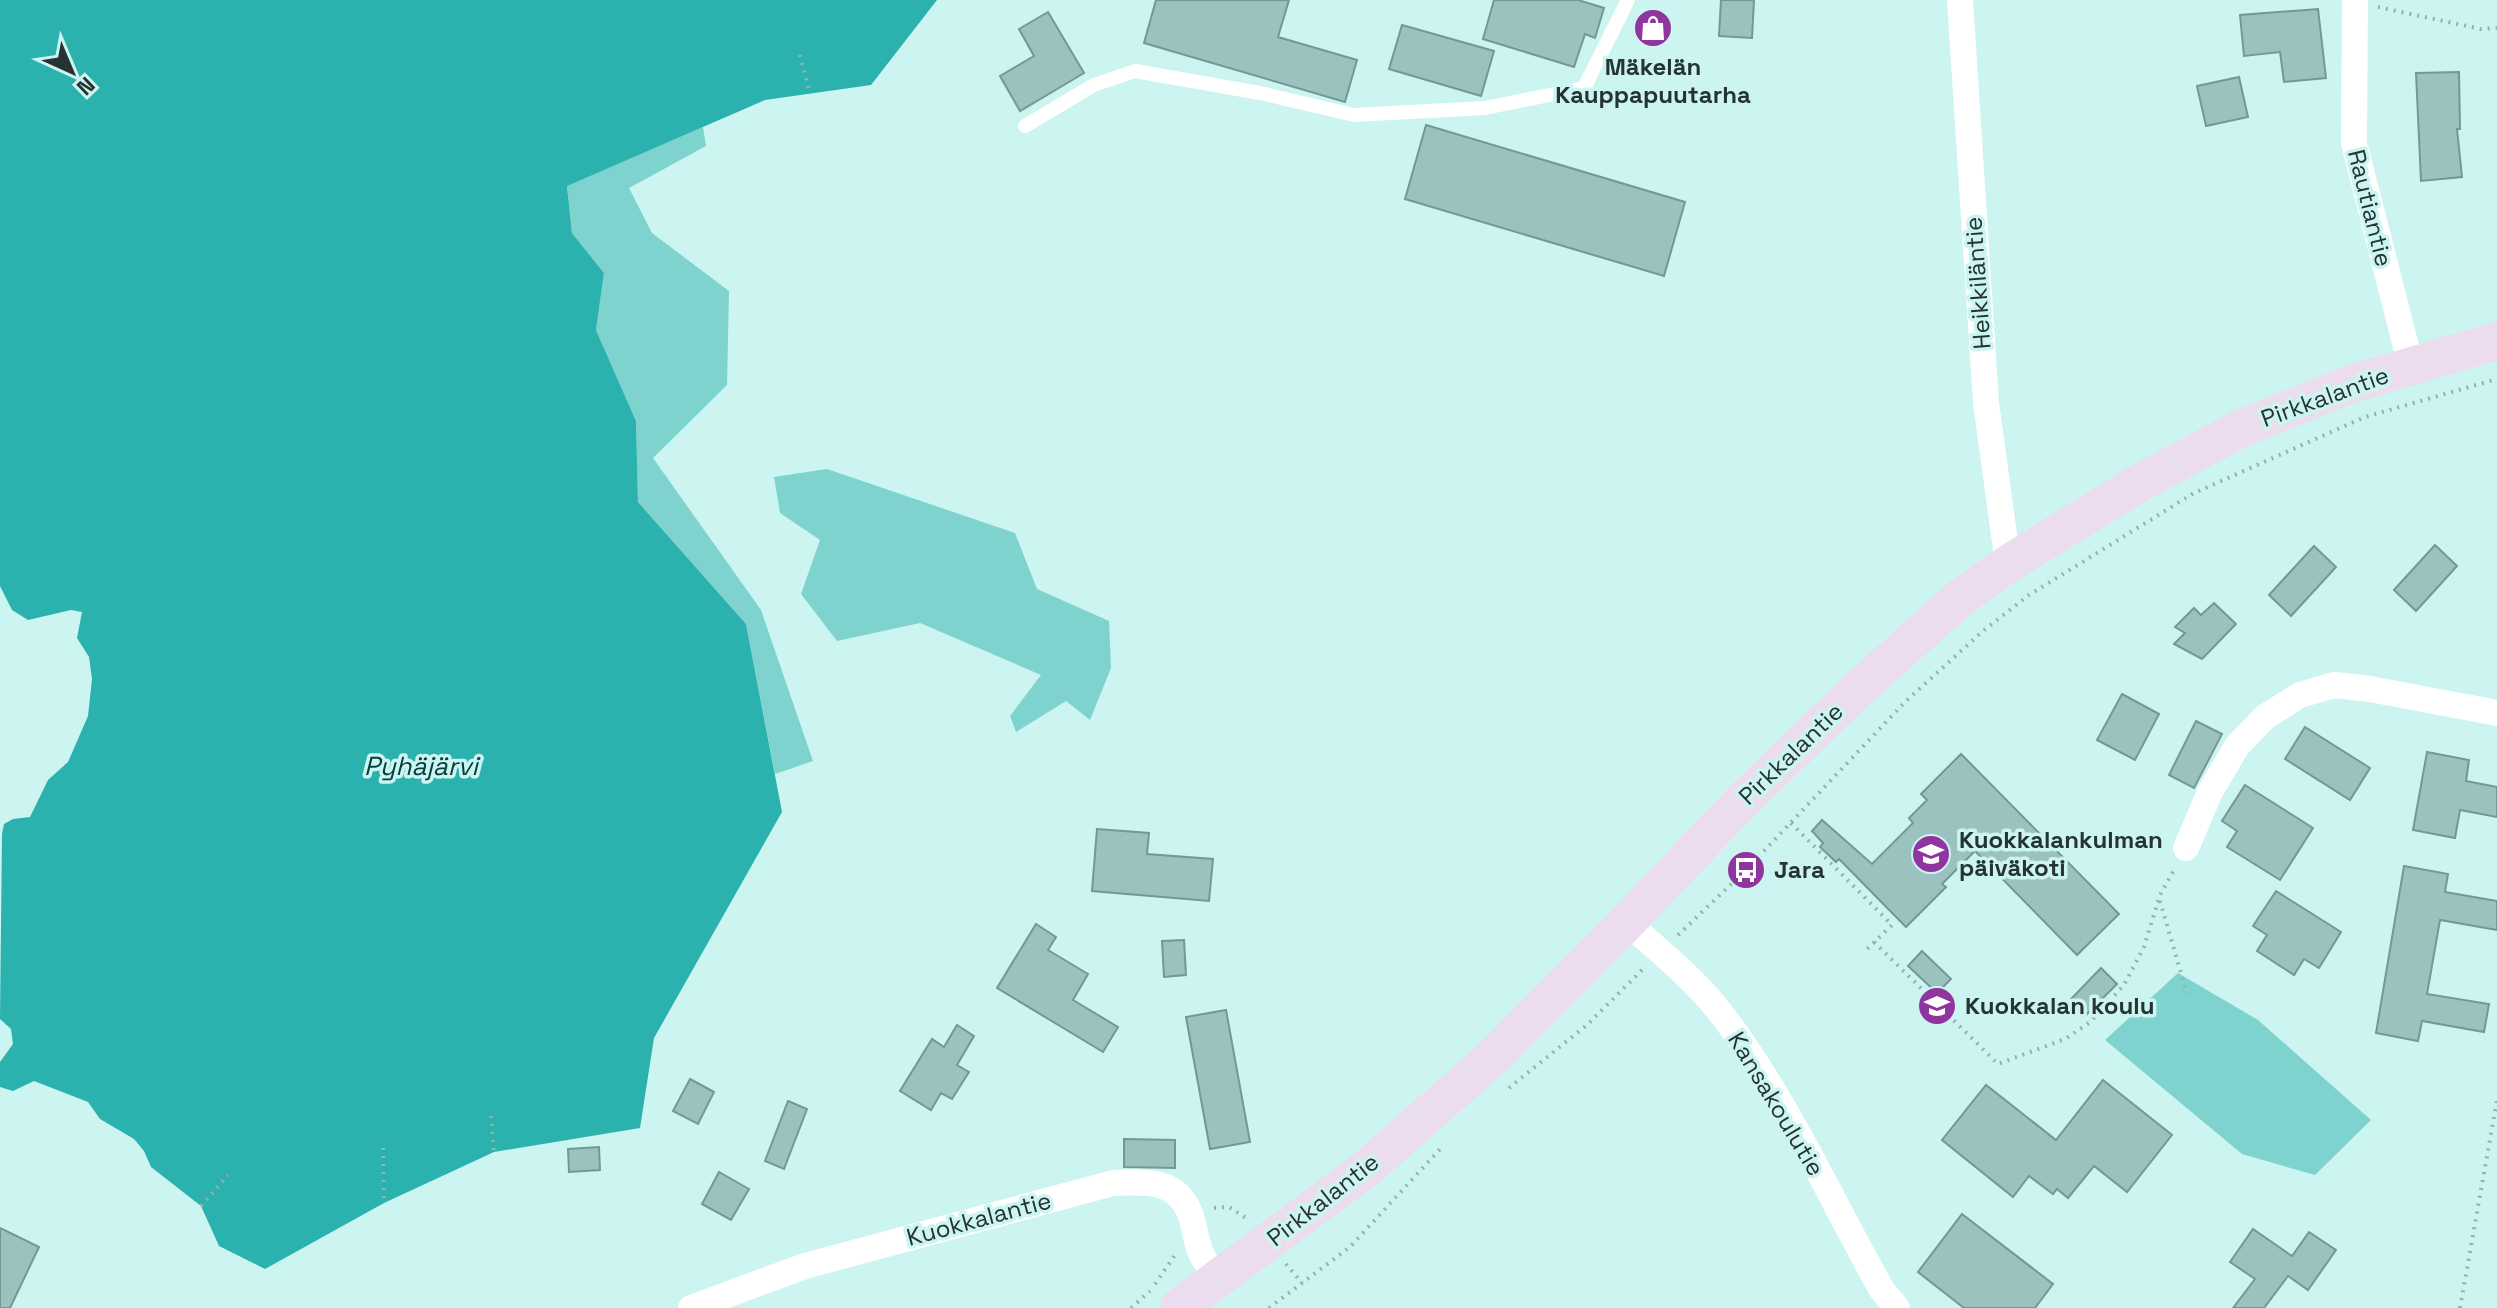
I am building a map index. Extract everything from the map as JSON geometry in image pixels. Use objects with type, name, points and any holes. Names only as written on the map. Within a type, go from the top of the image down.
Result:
[{"type":"street","name":"Heikkiläntie","points":[[1960,0],[1986,403],[2008,564]]},
{"type":"street","name":"Rautiantie","points":[[2355,1],[2354,143],[2411,366]]},
{"type":"street","name":"Pirkkalantie","points":[[1178,1308],[1366,1169],[1492,1058],[1742,801],[1855,692],[1960,598],[2008,564],[2139,483],[2242,428],[2351,384],[2497,341]]},
{"type":"street","points":[[2186,848],[2210,792],[2237,746],[2265,717],[2300,695],[2334,685],[2497,713]]},
{"type":"street","name":"Kansakoulutie","points":[[1627,922],[1721,1013],[1755,1061],[1882,1290],[1897,1308]]},
{"type":"street","name":"Kuokkalantie","points":[[691,1308],[805,1266],[1113,1183],[1150,1181],[1167,1186],[1180,1196],[1190,1212],[1201,1254],[1217,1280]]},
{"type":"lane","points":[[1025,126],[1094,85],[1135,71],[1260,93],[1354,115],[1485,108],[1584,88],[1628,0]]},
{"type":"path","points":[[2355,1],[2481,29],[2497,28]]},
{"type":"path","points":[[800,55],[810,94]]},
{"type":"path","points":[[1500,1095],[1588,1024],[1746,870],[1905,702],[1983,631],[2029,595],[2194,493],[2365,417],[2497,379]]},
{"type":"path","points":[[1791,823],[1892,925],[1865,951]]},
{"type":"path","points":[[1874,942],[1998,1064],[2065,1039],[2089,1023],[2124,985],[2144,947],[2159,899],[2186,848]]},
{"type":"path","points":[[2159,899],[2187,994]]},
{"type":"path","points":[[2460,1308],[2495,1131],[2497,1100]]},
{"type":"path","points":[[491,1116],[494,1152]]},
{"type":"path","points":[[1269,1308],[1350,1247],[1443,1145]]},
{"type":"path","points":[[383,1148],[384,1203]]},
{"type":"path","points":[[201,1206],[228,1175]]},
{"type":"path","points":[[1131,1308],[1150,1291],[1193,1229]]},
{"type":"shaded area","points":[[703,127],[706,146],[629,188],[652,233],[729,291],[727,385],[653,458],[761,610],[813,761],[775,774],[746,624],[638,502],[636,421],[596,330],[604,273],[572,233],[567,185]]},
{"type":"shaded area","points":[[827,469],[1015,533],[1037,589],[1109,621],[1111,668],[1090,720],[1066,701],[1016,732],[1010,716],[1041,675],[920,623],[837,641],[801,594],[820,540],[780,513],[774,477]]},
{"type":"shaded area","points":[[2178,973],[2258,1020],[2371,1120],[2315,1175],[2242,1154],[2105,1040]]},
{"type":"water","name":"Pyhäjärvi","points":[[0,0],[937,0],[871,85],[765,100],[567,186],[572,233],[604,273],[596,330],[636,421],[638,502],[746,624],[782,812],[654,1038],[640,1128],[494,1152],[384,1203],[265,1269],[219,1246],[201,1206],[151,1167],[134,1139],[100,1119],[88,1102],[34,1081],[13,1091],[0,1087],[0,1062],[13,1044],[11,1029],[0,1019],[4,824],[13,819],[30,817],[48,780],[68,762],[88,716],[92,679],[89,657],[77,638],[82,612],[71,610],[28,620],[12,610],[0,586]]},
{"type":"building","points":[[1156,0],[1289,0],[1278,37],[1357,60],[1345,102],[1144,43]]},
{"type":"building","points":[[1494,0],[1578,0],[1604,8],[1595,38],[1585,34],[1574,67],[1483,39]]},
{"type":"building","points":[[1721,0],[1754,0],[1752,38],[1719,36]]},
{"type":"building","points":[[2318,9],[2326,78],[2284,82],[2280,52],[2244,56],[2240,15]]},
{"type":"building","points":[[1048,12],[1084,73],[1020,111],[1000,76],[1034,56],[1019,29]]},
{"type":"building","points":[[1402,25],[1494,51],[1481,96],[1389,69]]},
{"type":"building","points":[[2459,72],[2460,129],[2457,129],[2462,177],[2421,181],[2416,73]]},
{"type":"building","points":[[2239,77],[2248,117],[2206,126],[2197,86]]},
{"type":"building","points":[[1426,125],[1685,202],[1664,276],[1405,199]]},
{"type":"building","points":[[2435,545],[2457,566],[2416,611],[2394,590]]},
{"type":"building","points":[[2314,546],[2336,567],[2291,616],[2269,595]]},
{"type":"building","points":[[2214,603],[2236,624],[2202,659],[2174,644],[2185,633],[2175,627],[2194,608],[2201,615]]},
{"type":"building","points":[[2122,694],[2159,714],[2135,760],[2097,740]]},
{"type":"building","points":[[2196,721],[2222,734],[2194,788],[2169,775]]},
{"type":"building","points":[[2305,727],[2370,768],[2350,800],[2285,759]]},
{"type":"building","points":[[2427,752],[2469,760],[2466,781],[2497,787],[2497,817],[2460,810],[2455,838],[2413,830]]},
{"type":"building","name":"Kuokkalankulman päiväkoti","points":[[1961,754],[2119,914],[2077,955],[1975,851],[1942,884],[1946,887],[1906,927],[1839,859],[1836,862],[1820,847],[1823,843],[1812,831],[1822,820],[1872,864],[1913,823],[1909,818],[1927,800],[1921,794]]},
{"type":"building","points":[[2245,785],[2313,828],[2280,880],[2227,847],[2237,831],[2222,821]]},
{"type":"building","points":[[1097,829],[1149,833],[1147,854],[1213,859],[1209,901],[1092,891]]},
{"type":"building","points":[[2404,866],[2448,874],[2445,892],[2497,901],[2497,930],[2440,920],[2427,994],[2489,1004],[2484,1032],[2422,1021],[2418,1041],[2376,1033]]},
{"type":"building","points":[[2276,891],[2341,932],[2319,968],[2304,959],[2294,975],[2257,951],[2267,935],[2253,926]]},
{"type":"building","points":[[1036,924],[1056,937],[1048,950],[1088,974],[1073,1000],[1118,1027],[1103,1052],[997,988]]},
{"type":"building","points":[[1184,940],[1186,975],[1164,977],[1162,941]]},
{"type":"building","points":[[1922,951],[1951,979],[1937,993],[1908,966]]},
{"type":"building","points":[[2101,968],[2117,984],[2086,1015],[2071,999]]},
{"type":"building","points":[[1226,1010],[1250,1142],[1210,1149],[1186,1017]]},
{"type":"building","points":[[957,1025],[974,1036],[957,1065],[969,1072],[952,1099],[941,1093],[931,1110],[900,1091],[932,1039],[944,1047]]},
{"type":"building","points":[[690,1079],[714,1092],[698,1124],[673,1111]]},
{"type":"building","points":[[2103,1080],[2172,1135],[2127,1192],[2094,1166],[2068,1198],[2057,1189],[2053,1194],[2029,1176],[2013,1197],[1942,1140],[1986,1085],[2056,1140]]},
{"type":"building","points":[[788,1101],[807,1109],[784,1169],[765,1161]]},
{"type":"building","points":[[1124,1139],[1175,1140],[1175,1168],[1124,1167]]},
{"type":"building","points":[[599,1147],[600,1170],[569,1172],[568,1149]]},
{"type":"building","points":[[719,1172],[749,1189],[731,1220],[702,1204]]},
{"type":"building","points":[[1962,1214],[2053,1284],[2035,1308],[1964,1308],[1918,1272]]},
{"type":"building","points":[[0,1228],[39,1247],[10,1308],[0,1308]]},
{"type":"building","points":[[2253,1229],[2292,1256],[2309,1232],[2336,1250],[2308,1290],[2288,1276],[2264,1308],[2233,1308],[2255,1279],[2230,1262]]},
{"type":"place","name":"Mäkelän Kauppapuutarha","points":[[1653,28]]},
{"type":"place","name":"Kuokkalankulman päiväkoti","points":[[1931,854]]},
{"type":"place","name":"Jara","points":[[1746,870]]},
{"type":"place","name":"Kuokkalan koulu","points":[[1937,1006]]}]
